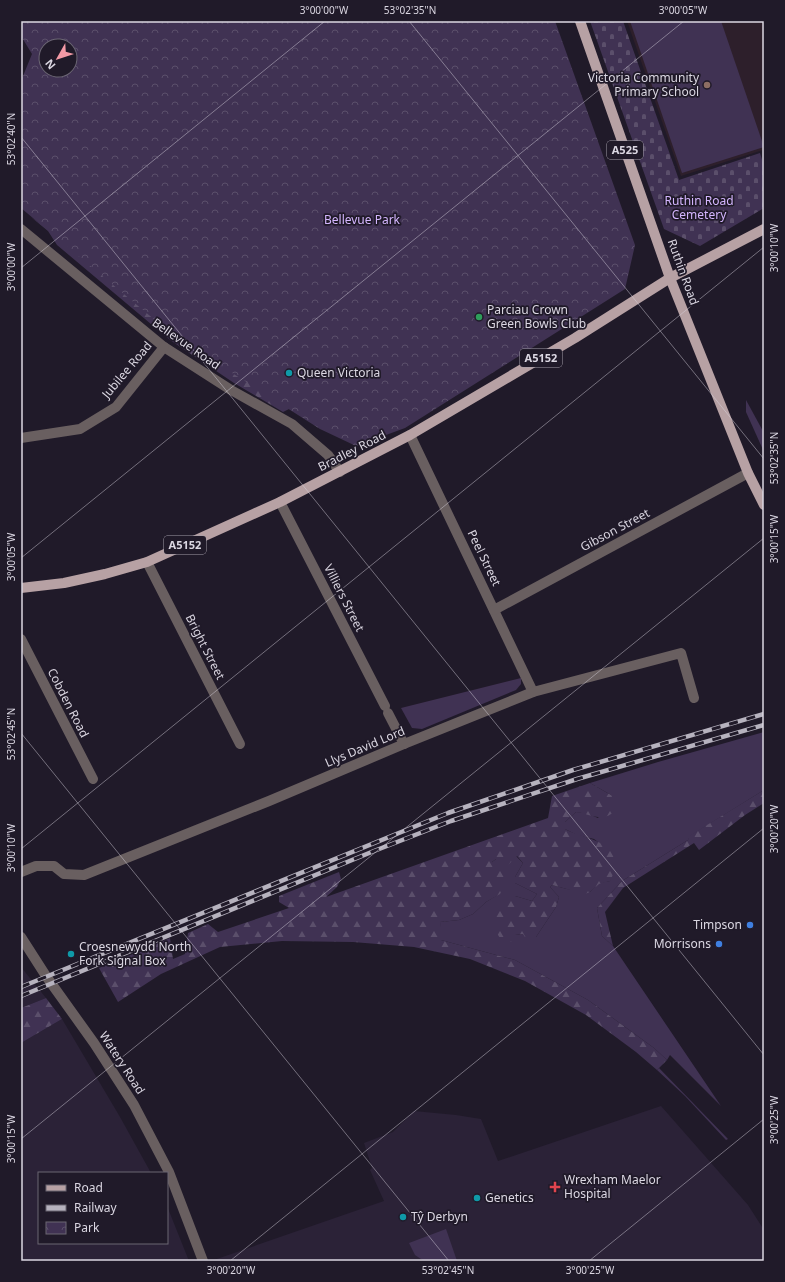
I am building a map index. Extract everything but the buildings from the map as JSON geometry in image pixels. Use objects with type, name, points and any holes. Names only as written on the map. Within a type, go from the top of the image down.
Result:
[{"type":"main road","name":"Ruthin Road","points":[[580,21],[670,278],[748,473],[764,505]]},
{"type":"main road","name":"A5152","points":[[670,278],[764,229]]},
{"type":"main road","name":"Bradley Road","points":[[21,588],[64,583],[105,574],[147,562],[280,502],[410,435],[575,338],[670,278]]},
{"type":"street","name":"Bellevue Road","points":[[21,229],[164,347],[231,390],[292,424],[328,455],[340,472]]},
{"type":"street","name":"Jubilee Road","points":[[21,438],[80,429],[116,407],[164,347]]},
{"type":"street","name":"Peel Street","points":[[410,435],[533,692]]},
{"type":"street","name":"Gibson Street","points":[[494,610],[748,473]]},
{"type":"street","name":"Villiers Street","points":[[280,502],[404,744]]},
{"type":"street","name":"Bright Street","points":[[147,562],[240,744]]},
{"type":"street","name":"Cobden Road","points":[[21,639],[93,779]]},
{"type":"street","name":"Llys David Lord","points":[[21,872],[36,866],[54,866],[64,874],[84,875],[269,801],[533,692],[681,653],[694,698]]},
{"type":"street","name":"Watery Road","points":[[21,937],[46,976],[94,1043],[134,1105],[169,1172],[203,1261]]},
{"type":"shaded area","name":"Victoria Community Primary School","points":[[627,21],[764,21],[764,152],[763,150],[681,176]]},
{"type":"shaded area","points":[[21,967],[46,998],[21,1008]]},
{"type":"shaded area","points":[[62,1019],[150,1172],[38,1172],[38,1244],[168,1244],[168,1208],[189,1261],[21,1261],[21,1043]]},
{"type":"shaded area","name":"Wrexham Maelor Hospital","points":[[661,1106],[748,1205],[764,1230],[764,1261],[211,1261],[384,1201],[370,1170],[372,1168],[364,1143],[393,1132],[414,1111],[481,1119],[498,1161]]},
{"type":"green space","name":"Bellevue Park","points":[[21,21],[555,21],[635,245],[625,289],[405,428],[356,446],[320,429],[174,336],[21,208],[21,81],[32,54],[21,36]]},
{"type":"green space","name":"Ruthin Road Cemetery","points":[[590,21],[623,21],[679,180],[760,153],[764,166],[764,208],[700,246],[664,229]]},
{"type":"green space","name":"Victoria Community Primary School","points":[[630,21],[721,21],[764,147],[682,173]]},
{"type":"green space","points":[[31,217],[288,397],[289,409],[283,412],[234,383],[170,340],[57,245],[48,231]]},
{"type":"green space","points":[[746,400],[764,433],[764,452],[746,412]]},
{"type":"green space","points":[[521,678],[521,684],[516,690],[422,729],[412,728],[401,708]]},
{"type":"green space","points":[[764,732],[764,790],[622,881],[597,908],[602,936],[613,946],[721,1106],[670,1055],[667,1060],[654,1048],[588,1000],[515,960],[441,940],[440,922],[459,920],[473,914],[486,902],[499,894],[492,862],[496,859],[516,856],[523,863],[515,877],[515,883],[537,894],[532,901],[515,896],[515,935],[523,934],[536,937],[556,907],[559,897],[550,887],[552,885],[567,889],[590,892],[599,883],[610,881],[611,852],[594,839],[577,835],[565,829],[565,822],[576,812],[586,813],[598,818],[611,795],[590,783]]},
{"type":"green space","points":[[590,783],[611,795],[617,806],[614,812],[607,816],[598,817],[576,812],[565,822],[565,829],[595,840],[611,851],[617,866],[610,881],[599,884],[590,892],[585,894],[552,885],[550,887],[559,897],[556,907],[536,937],[527,940],[523,934],[515,935],[514,941],[503,943],[495,930],[493,913],[505,898],[515,896],[532,901],[537,894],[515,883],[515,877],[523,863],[517,856],[508,865],[496,859],[492,862],[504,871],[505,884],[500,894],[486,902],[473,914],[459,920],[440,922],[442,933],[441,940],[515,960],[588,1000],[654,1048],[667,1060],[657,1070],[636,1052],[586,1015],[525,981],[470,959],[414,947],[353,942],[282,941],[220,947],[161,974],[118,1002],[99,968],[138,952],[145,952],[149,947],[170,938],[173,959],[185,954],[188,933],[208,924],[218,932],[289,908],[279,902],[279,896],[339,872],[341,879],[337,887],[326,897],[548,818],[552,796]]},
{"type":"green space","points":[[764,790],[764,803],[745,815],[699,850],[694,843],[623,888],[605,912],[613,946],[602,936],[597,908],[622,881],[688,840],[689,836]]},
{"type":"green space","points":[[46,998],[62,1019],[21,1043],[21,1008]]},
{"type":"green space","points":[[659,1068],[728,1139],[726,1140],[685,1096],[657,1070]]},
{"type":"green space","points":[[446,1229],[457,1261],[424,1261],[415,1255],[409,1243]]},
{"type":"railway","points":[[21,987],[448,813],[573,770],[764,714]]},
{"type":"railway","points":[[21,996],[374,851],[451,821],[577,779],[764,725]]},
{"type":"place","name":"Victoria Community Primary School","points":[[707,85]]},
{"type":"place","name":"Parciau Crown Green Bowls Club","points":[[479,317]]},
{"type":"place","name":"Queen Victoria","points":[[289,373]]},
{"type":"place","name":"Timpson","points":[[750,925]]},
{"type":"place","name":"Morrisons","points":[[719,944]]},
{"type":"place","name":"Croesnewydd North Fork Signal Box","points":[[71,954]]},
{"type":"place","name":"Wrexham Maelor Hospital","points":[[555,1187]]},
{"type":"place","name":"Genetics","points":[[477,1198]]},
{"type":"place","name":"Tŷ Derbyn","points":[[403,1217]]}]
